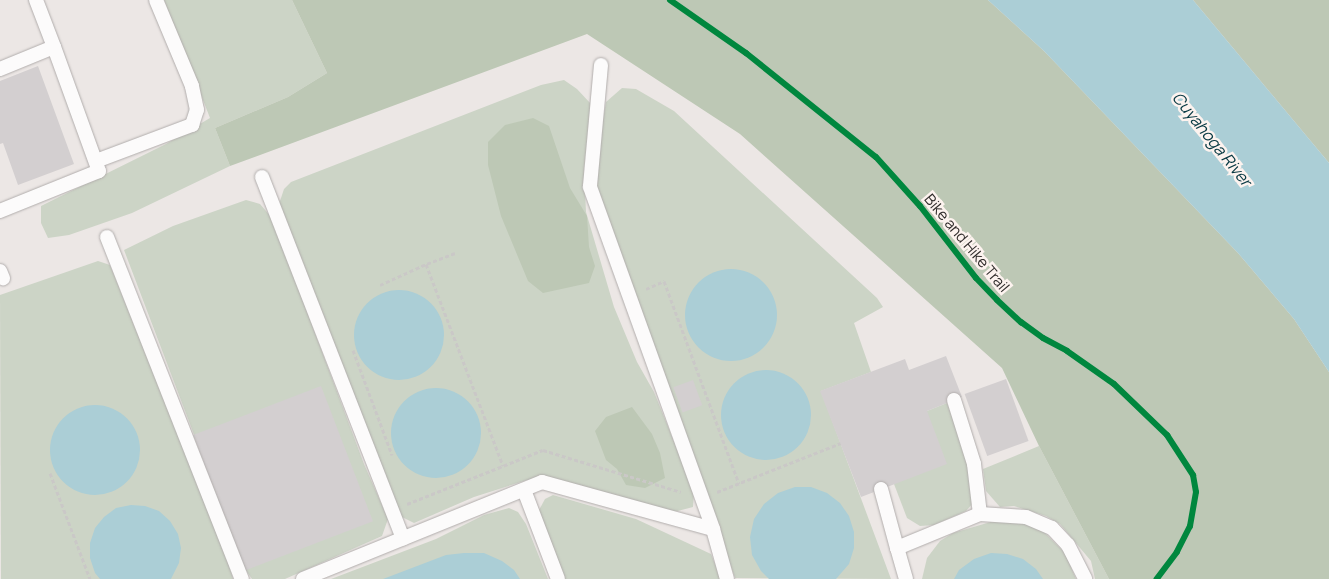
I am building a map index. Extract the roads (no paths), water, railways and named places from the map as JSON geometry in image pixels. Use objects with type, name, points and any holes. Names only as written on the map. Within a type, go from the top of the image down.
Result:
[{"type":"lane","points":[[0,211],[99,171],[36,0]]},
{"type":"lane","points":[[96,161],[192,125],[197,110],[192,86],[156,0]]},
{"type":"lane","points":[[0,69],[54,47]]},
{"type":"lane","points":[[601,65],[590,187],[713,529],[727,579]]},
{"type":"lane","points":[[262,177],[404,539]]},
{"type":"lane","points":[[108,237],[242,579]]},
{"type":"lane","points":[[954,400],[974,464],[980,514]]},
{"type":"lane","points":[[303,579],[542,482],[713,529]]},
{"type":"lane","points":[[881,489],[906,579]]},
{"type":"lane","points":[[524,490],[558,579]]},
{"type":"lane","points":[[897,548],[980,514],[1026,517],[1052,528],[1068,545],[1085,579]]},
{"type":"water","name":"Cuyahoga River","points":[[988,0],[1193,0],[1329,163],[1329,372],[1294,319],[1238,253],[1044,51]]},
{"type":"water","points":[[731,269],[748,273],[763,283],[773,298],[777,315],[773,332],[763,347],[748,357],[731,361],[714,357],[699,347],[689,332],[685,315],[689,298],[699,283],[714,273]]},
{"type":"water","points":[[390,290],[408,290],[424,297],[437,310],[444,326],[444,344],[437,360],[424,373],[408,380],[390,380],[374,373],[361,360],[354,344],[354,326],[361,310],[374,297]]},
{"type":"water","points":[[757,370],[775,370],[791,377],[804,390],[811,406],[811,424],[804,440],[791,453],[775,460],[757,460],[741,453],[728,440],[721,424],[721,406],[728,390],[741,377]]},
{"type":"water","points":[[427,388],[445,388],[461,395],[474,408],[481,424],[481,442],[474,458],[461,471],[445,478],[427,478],[411,471],[398,458],[391,442],[391,424],[398,408],[411,395]]},
{"type":"water","points":[[86,405],[104,405],[120,412],[133,425],[140,441],[140,459],[133,475],[120,488],[104,495],[86,495],[70,488],[57,475],[50,459],[50,441],[57,425],[70,412]]},
{"type":"water","points":[[795,487],[811,487],[827,493],[840,503],[849,516],[854,532],[854,548],[849,564],[836,579],[769,579],[761,571],[752,555],[750,537],[754,519],[764,504],[778,493]]},
{"type":"water","points":[[131,505],[145,506],[159,511],[170,521],[178,534],[181,548],[179,563],[171,579],[100,579],[95,573],[90,558],[90,543],[95,528],[104,517],[116,508]]},
{"type":"water","points":[[484,553],[502,561],[514,570],[520,579],[383,579],[446,555]]},
{"type":"water","points":[[991,553],[1007,554],[1023,559],[1036,569],[1043,579],[954,579],[959,570],[974,559]]}]
